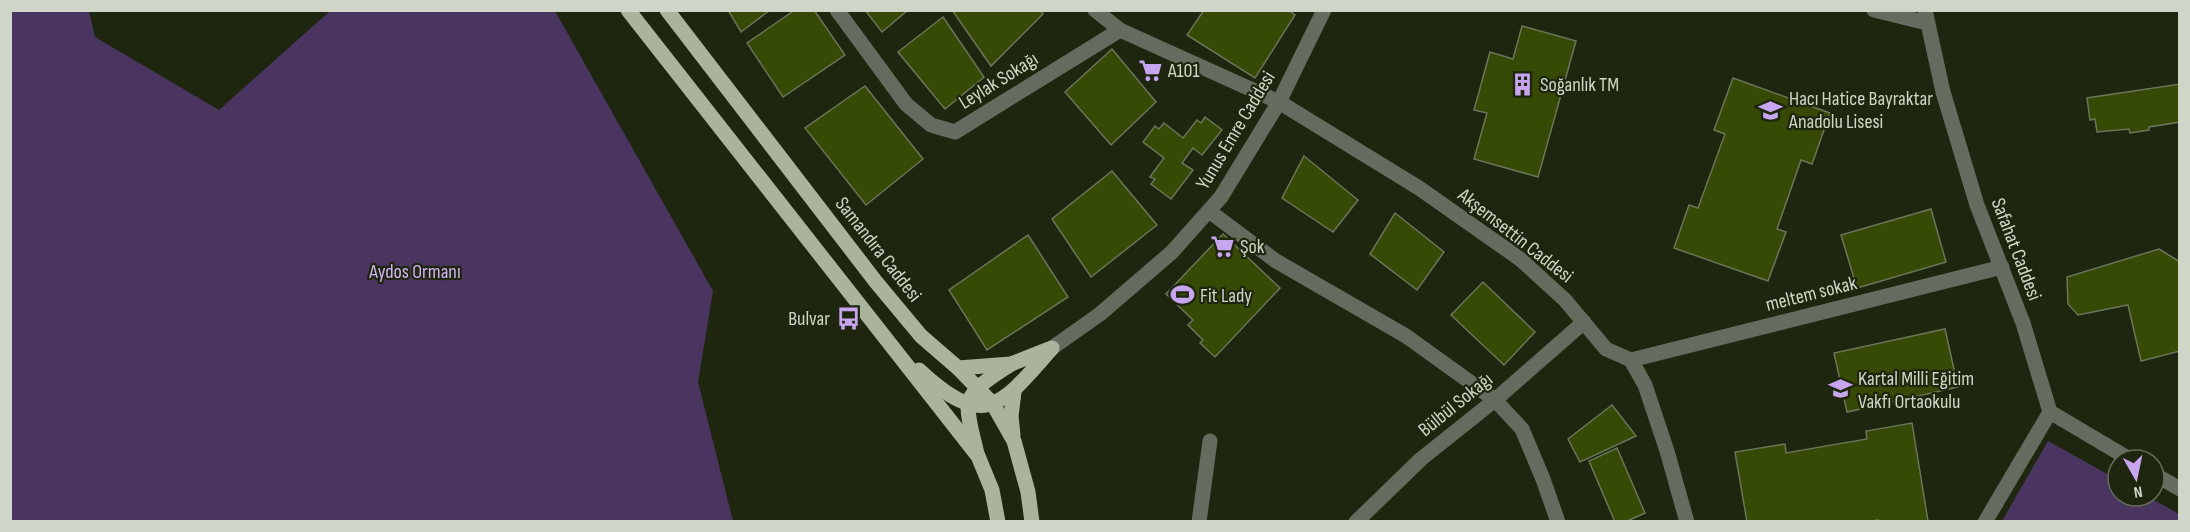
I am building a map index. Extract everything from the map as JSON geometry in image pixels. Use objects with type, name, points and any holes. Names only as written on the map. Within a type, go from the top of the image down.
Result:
[{"type":"main road","points":[[628,10],[978,456]]},
{"type":"main road","name":"Samandıra Caddesi","points":[[667,10],[876,282],[921,336],[958,368],[993,404],[1014,441],[1028,492],[1032,522]]},
{"type":"main road","points":[[879,332],[944,393],[968,405],[993,404],[1014,392],[1052,348]]},
{"type":"main road","points":[[998,522],[992,490],[978,456],[968,405],[978,388],[1011,364],[1052,348]]},
{"type":"main road","points":[[958,368],[1011,364]]},
{"type":"main road","points":[[1014,392],[1011,416],[1014,441]]},
{"type":"street","name":"Leylak Sokağı","points":[[837,10],[906,104],[931,124],[955,132],[1120,30]]},
{"type":"street","name":"Akşemsettin Caddesi","points":[[1095,10],[1120,30],[1279,102],[1419,188],[1520,259],[1565,300],[1606,349],[1631,360]]},
{"type":"street","name":"Yunus Emre Caddesi","points":[[1052,348],[1100,314],[1172,252],[1221,197],[1279,102],[1324,10]]},
{"type":"street","points":[[1874,10],[1926,17]]},
{"type":"street","name":"Safahat Caddesi","points":[[1926,17],[1942,92],[1977,205],[2023,323],[2050,412]]},
{"type":"street","points":[[1209,211],[1276,261],[1406,336],[1495,400],[1522,429],[1558,522]]},
{"type":"street","name":"meltem sokak","points":[[1631,360],[2002,267]]},
{"type":"street","name":"Bülbül Sokağı","points":[[1356,522],[1420,459],[1495,400],[1584,322]]},
{"type":"street","points":[[1631,360],[1645,385],[1687,522]]},
{"type":"street","points":[[1985,522],[2050,412],[2111,448]]},
{"type":"street","points":[[1199,522],[1210,441]]},
{"type":"street","points":[[2166,481],[2180,489]]},
{"type":"green space","name":"Aydos Ormanı","points":[[10,11],[89,11],[95,37],[219,110],[330,11],[555,11],[713,291],[698,382],[733,521],[11,521]]},
{"type":"green space","points":[[2048,441],[2106,473],[2106,508],[2166,507],[2179,514],[2179,521],[2002,521]]},
{"type":"building","points":[[728,10],[770,10],[741,32]]},
{"type":"building","points":[[795,10],[814,10],[845,55],[783,97],[747,43]]},
{"type":"building","points":[[865,10],[908,10],[882,32]]},
{"type":"building","points":[[952,10],[1040,10],[1043,14],[991,66]]},
{"type":"building","points":[[1204,10],[1288,10],[1295,15],[1255,78],[1187,35]]},
{"type":"building","points":[[943,17],[984,77],[945,109],[898,52]]},
{"type":"building","name":"Soğanlık TM","points":[[1522,26],[1576,41],[1538,177],[1474,159],[1487,113],[1474,110],[1490,52],[1513,59]]},
{"type":"building","points":[[1112,49],[1156,102],[1111,145],[1065,92]]},
{"type":"building","points":[[1733,78],[1830,113],[1812,164],[1801,160],[1777,229],[1786,232],[1768,281],[1674,248],[1689,205],[1698,208],[1725,134],[1714,130]]},
{"type":"building","points":[[2180,84],[2180,122],[2130,133],[2129,129],[2097,132],[2095,119],[2090,120],[2087,98]]},
{"type":"building","points":[[865,86],[923,159],[866,205],[805,128]]},
{"type":"building","points":[[1205,117],[1222,130],[1202,155],[1193,148],[1182,163],[1193,170],[1171,199],[1151,184],[1155,179],[1150,177],[1164,158],[1143,142],[1155,126],[1159,129],[1164,123],[1183,138],[1197,120],[1201,123]]},
{"type":"building","points":[[1304,156],[1358,200],[1333,232],[1282,198]]},
{"type":"building","points":[[1112,171],[1157,225],[1091,277],[1052,219]]},
{"type":"building","points":[[1931,209],[1946,262],[1857,288],[1841,235]]},
{"type":"building","points":[[1395,213],[1444,252],[1417,290],[1370,254]]},
{"type":"building","points":[[1223,234],[1280,288],[1215,357],[1200,343],[1203,340],[1188,325],[1193,320],[1166,294]]},
{"type":"building","points":[[1028,235],[1068,297],[987,350],[949,290]]},
{"type":"building","points":[[2159,249],[2180,262],[2180,351],[2141,361],[2128,305],[2078,315],[2068,304],[2067,277]]},
{"type":"building","points":[[1483,282],[1535,332],[1504,365],[1451,315]]},
{"type":"building","points":[[1945,329],[1958,387],[1847,412],[1834,353]]},
{"type":"building","points":[[1612,405],[1636,436],[1580,462],[1568,439]]},
{"type":"building","points":[[1912,423],[1928,521],[1747,522],[1735,452],[1785,444],[1786,453],[1867,439],[1866,431]]},
{"type":"building","points":[[1617,448],[1645,513],[1625,522],[1615,522],[1589,461]]},
{"type":"place","name":"A101","points":[[1150,70]]},
{"type":"place","name":"Soğanlık TM","points":[[1522,84]]},
{"type":"place","name":"Hacı Hatice Bayraktar Anadolu Lisesi","points":[[1771,110]]},
{"type":"place","name":"Şok","points":[[1222,246]]},
{"type":"place","name":"Fit Lady","points":[[1182,295]]},
{"type":"place","name":"Bulvar","points":[[848,318]]},
{"type":"place","name":"Kartal Milli Eğitim Vakfı Ortaokulu","points":[[1840,389]]}]
